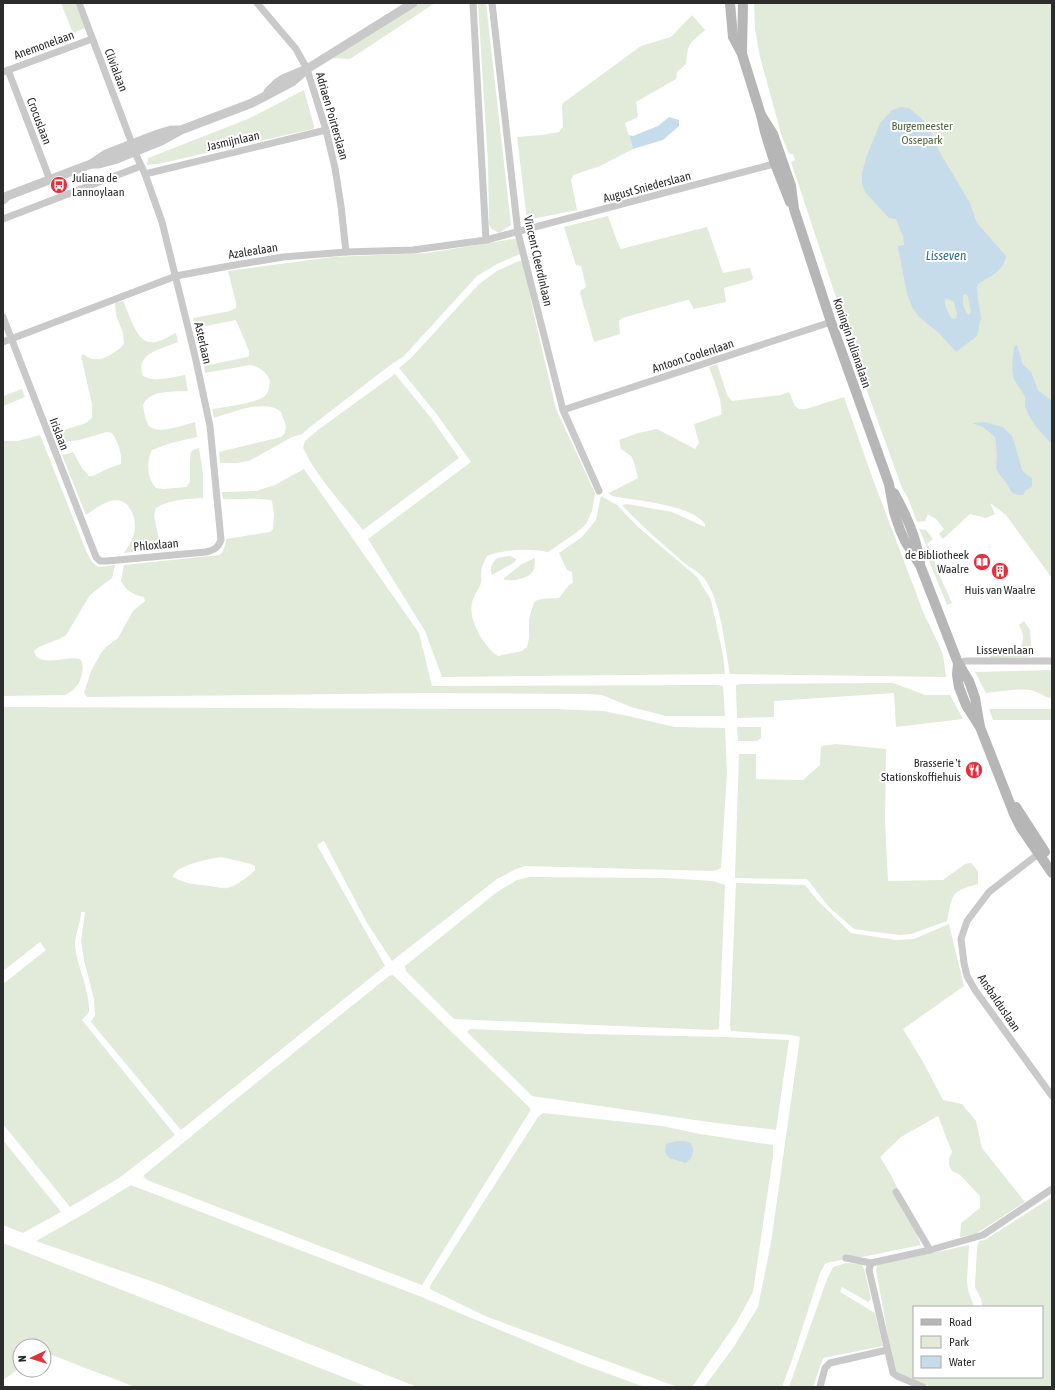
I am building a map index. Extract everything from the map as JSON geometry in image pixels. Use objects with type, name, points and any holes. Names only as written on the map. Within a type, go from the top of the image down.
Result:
[{"type":"main road","name":"Koningin Julianalaan","points":[[730,3],[733,36],[742,54],[761,115],[773,134],[779,163],[791,186],[794,209],[831,322],[889,484],[911,527],[918,549],[920,565],[958,663]]},
{"type":"main road","name":"Koningin Julianalaan","points":[[742,54],[743,3]]},
{"type":"main road","points":[[958,663],[957,675],[959,687],[966,705],[980,727],[1021,828],[1052,861]]},
{"type":"main road","points":[[1041,851],[1052,873]]},
{"type":"street","name":"Clivialaan","points":[[79,3],[134,148]]},
{"type":"street","name":"Adriaen Poirterslaan","points":[[257,3],[296,49],[307,68],[326,130],[335,168],[346,252]]},
{"type":"street","points":[[4,197],[91,164],[106,154],[134,148],[158,134],[171,130],[181,130],[252,103],[266,95],[277,83],[288,76],[307,68],[413,3]]},
{"type":"street","points":[[473,3],[486,240]]},
{"type":"street","name":"Vincent Cleerdinlaan","points":[[492,3],[518,233],[563,410],[599,491]]},
{"type":"street","name":"Anemonelaan","points":[[6,71],[92,39]]},
{"type":"street","name":"Crocuslaan","points":[[6,71],[50,180]]},
{"type":"street","name":"Jasmijnlaan","points":[[145,174],[326,130]]},
{"type":"street","name":"Asterlaan","points":[[134,148],[162,222],[195,356],[210,426],[221,540],[219,546]]},
{"type":"street","name":"August Sniederslaan","points":[[518,233],[779,163]]},
{"type":"street","points":[[3,219],[141,166]]},
{"type":"street","name":"Azalealaan","points":[[3,342],[176,276],[283,257],[346,252],[413,250],[486,240],[518,233]]},
{"type":"street","name":"Irislaan","points":[[3,317],[96,558]]},
{"type":"street","name":"Antoon Coolenlaan","points":[[563,410],[831,322]]},
{"type":"street","name":"Phloxlaan","points":[[96,558],[107,561],[206,552],[219,546]]},
{"type":"street","name":"Lissevenlaan","points":[[958,663],[966,661],[1052,661]]},
{"type":"street","name":"Ansbalduslaan","points":[[1041,851],[990,892],[967,921],[961,939],[967,976],[975,990],[1052,1096]]},
{"type":"street","points":[[846,1258],[871,1263],[930,1250],[983,1235],[1052,1189]]},
{"type":"street","points":[[896,1192],[930,1250]]},
{"type":"street","points":[[871,1263],[869,1270],[893,1373],[923,1387]]},
{"type":"street","points":[[820,1387],[825,1368],[830,1363],[887,1350]]},
{"type":"green space","points":[[61,3],[75,3],[85,28],[73,33]]},
{"type":"green space","points":[[420,3],[435,3],[350,59],[331,58]]},
{"type":"green space","points":[[478,3],[486,3],[511,225],[499,233],[492,229],[489,225],[488,163]]},
{"type":"green space","name":"Burgemeester Ossepark","points":[[754,3],[1052,3],[1052,578],[1006,515],[990,503],[995,514],[986,518],[970,514],[943,539],[939,534],[944,529],[936,519],[928,514],[925,521],[917,522],[908,498],[902,488],[867,391],[791,162],[795,160],[793,154],[789,154],[782,137],[760,57],[755,29]]},
{"type":"green space","points":[[692,15],[705,30],[690,44],[686,64],[677,72],[676,79],[636,102],[638,117],[625,123],[633,149],[600,166],[573,175],[571,180],[577,210],[527,220],[517,137],[559,132],[563,127],[563,103],[641,46],[671,37]]},
{"type":"green space","points":[[304,90],[314,126],[313,129],[158,164],[147,165],[148,158],[248,119]]},
{"type":"green space","points":[[608,216],[621,249],[707,227],[723,273],[750,268],[753,278],[752,280],[724,288],[726,302],[694,309],[689,300],[687,300],[622,318],[619,321],[620,334],[594,342],[580,293],[586,286],[581,266],[576,265],[564,227]]},
{"type":"green space","points":[[517,239],[520,254],[497,264],[477,276],[404,356],[302,434],[292,437],[249,461],[220,463],[219,452],[281,437],[285,433],[286,426],[281,412],[275,408],[267,406],[258,406],[239,410],[214,418],[212,409],[248,403],[265,396],[268,391],[270,381],[262,370],[250,365],[205,373],[204,366],[249,356],[249,351],[236,320],[195,328],[193,318],[230,311],[236,308],[228,271],[332,257],[427,253]]},
{"type":"green space","points":[[519,261],[523,261],[556,409],[595,493],[592,511],[586,524],[576,533],[548,552],[518,550],[487,556],[481,574],[481,583],[472,603],[471,610],[478,632],[487,646],[498,656],[522,651],[527,647],[529,638],[529,619],[534,602],[543,599],[559,598],[569,585],[573,583],[572,572],[567,570],[559,553],[582,537],[596,520],[601,496],[617,505],[638,527],[697,577],[711,600],[723,655],[725,674],[442,677],[425,631],[368,539],[471,462],[435,412],[399,368],[410,359],[479,284],[497,271]]},
{"type":"green space","points":[[123,301],[134,328],[143,339],[148,342],[155,342],[163,340],[176,333],[178,342],[151,353],[142,362],[141,368],[143,376],[158,379],[185,375],[188,391],[163,392],[151,396],[146,400],[143,405],[149,426],[158,430],[178,427],[195,422],[197,437],[171,443],[152,450],[148,465],[151,480],[156,488],[163,489],[186,487],[190,482],[191,452],[199,448],[203,474],[203,498],[173,501],[156,508],[154,516],[161,549],[124,553],[132,539],[135,529],[132,512],[126,504],[116,500],[100,506],[86,515],[62,455],[73,452],[82,468],[89,476],[93,476],[121,464],[118,444],[114,436],[112,433],[107,432],[79,440],[58,443],[54,433],[86,423],[92,418],[92,404],[81,356],[83,354],[92,359],[101,359],[114,353],[124,344],[123,333],[116,315],[115,303]]},
{"type":"green space","points":[[717,364],[727,395],[732,401],[781,395],[789,392],[795,406],[799,409],[806,409],[844,397],[871,474],[924,614],[943,655],[946,677],[730,674],[718,611],[715,598],[710,587],[699,573],[682,561],[659,541],[622,505],[627,504],[672,512],[705,527],[705,524],[698,517],[676,508],[662,504],[612,496],[609,493],[638,478],[631,456],[621,449],[619,440],[638,433],[657,429],[695,449],[699,443],[694,424],[721,415],[722,410],[720,398],[709,367]]},
{"type":"green space","points":[[395,374],[431,418],[459,458],[363,530],[323,480],[303,448],[305,441],[318,430]]},
{"type":"green space","points":[[22,389],[25,397],[3,406],[3,396]]},
{"type":"green space","points":[[40,435],[87,553],[92,562],[98,567],[115,565],[112,578],[90,595],[66,635],[39,647],[34,651],[41,659],[80,659],[83,670],[81,679],[77,686],[65,695],[3,696],[3,441],[18,441]]},
{"type":"green space","points":[[304,469],[419,633],[432,686],[717,685],[723,686],[725,716],[666,716],[631,707],[602,695],[588,694],[426,693],[87,697],[84,693],[91,671],[101,653],[118,638],[133,611],[145,601],[144,597],[131,592],[121,581],[124,565],[219,555],[224,550],[226,539],[270,532],[273,529],[274,514],[272,501],[263,499],[223,499],[222,492],[256,491],[275,485]]},
{"type":"green space","points":[[919,529],[926,530],[933,539],[927,544],[935,555],[937,570],[952,603],[947,605],[930,563],[927,547]]},
{"type":"green space","points":[[510,556],[516,559],[515,562],[492,575],[492,566],[497,558]]},
{"type":"green space","points":[[535,558],[534,570],[528,576],[515,580],[503,579],[522,564]]},
{"type":"green space","points":[[1024,621],[1030,630],[1032,656],[990,658],[990,648],[1021,646],[1023,636],[1019,625]]},
{"type":"green space","points":[[1052,670],[1052,698],[1029,690],[986,693],[975,672]]},
{"type":"green space","points":[[893,683],[925,695],[950,695],[963,719],[896,727],[894,693],[774,701],[774,717],[737,718],[736,685],[740,684]]},
{"type":"green space","points":[[3,707],[555,709],[603,711],[675,727],[725,728],[727,773],[721,868],[717,870],[525,866],[497,879],[392,961],[366,921],[324,841],[317,845],[385,966],[181,1130],[91,1022],[95,1015],[94,999],[84,960],[81,941],[85,912],[81,912],[75,945],[89,1003],[89,1012],[82,1020],[175,1135],[119,1178],[70,1207],[3,1124],[3,984],[46,950],[40,942],[3,971]],"holes":[[[221,857],[255,866],[255,870],[237,884],[227,888],[188,883],[173,877],[175,873],[186,866]]]},
{"type":"green space","points":[[989,709],[1052,709],[1052,720],[993,720]]},
{"type":"green space","points":[[737,727],[761,727],[761,738],[757,741],[738,741]]},
{"type":"green space","points":[[836,744],[886,749],[885,822],[888,881],[943,880],[965,864],[971,863],[978,871],[978,884],[962,889],[954,895],[950,905],[947,921],[911,934],[899,935],[854,929],[829,907],[807,879],[735,878],[739,754],[756,754],[756,779],[803,780],[820,765],[821,746]]},
{"type":"green space","points":[[530,877],[663,878],[713,881],[725,885],[719,1029],[712,1030],[454,1019],[406,971],[405,966],[497,892],[517,880]]},
{"type":"green space","points":[[736,883],[805,885],[817,900],[851,933],[896,940],[914,939],[949,924],[964,986],[903,1029],[923,1062],[943,1100],[962,1104],[976,1121],[982,1148],[1025,1202],[976,1234],[960,1237],[961,1223],[980,1208],[980,1196],[960,1175],[952,1171],[949,1165],[949,1159],[952,1152],[938,1116],[901,1137],[880,1157],[898,1189],[921,1245],[825,1264],[820,1273],[782,1387],[704,1387],[733,1348],[758,1307],[771,1243],[800,1037],[792,1035],[731,1031],[730,1025]]},
{"type":"green space","points":[[393,975],[530,1108],[530,1111],[422,1285],[147,1180],[143,1176],[389,976]]},
{"type":"green space","points":[[470,1029],[789,1040],[776,1130],[716,1123],[532,1096],[467,1032]]},
{"type":"green space","points":[[543,1113],[662,1126],[700,1134],[773,1145],[773,1156],[753,1292],[736,1323],[692,1387],[675,1386],[485,1316],[430,1289],[430,1286],[538,1117]]},
{"type":"green space","points":[[3,1140],[61,1212],[23,1233],[3,1225]]},
{"type":"green space","points":[[131,1185],[419,1296],[581,1364],[645,1387],[417,1387],[162,1285],[36,1241]]},
{"type":"green space","points":[[1052,1197],[1052,1387],[932,1387],[905,1377],[898,1373],[894,1368],[876,1270],[877,1265],[969,1245],[967,1280],[968,1290],[974,1306],[913,1306],[913,1378],[1043,1378],[1043,1306],[982,1306],[981,1299],[975,1287],[977,1248],[979,1241],[985,1240]]},
{"type":"green space","points":[[3,1243],[368,1387],[135,1387],[52,1355],[52,1338],[12,1338],[12,1374],[3,1380]]},
{"type":"green space","points":[[846,1263],[862,1264],[871,1299],[868,1302],[842,1287],[840,1292],[875,1313],[883,1346],[823,1358],[813,1387],[789,1387],[827,1279],[833,1267]]},
{"type":"water","name":"Lisseven","points":[[901,107],[909,108],[923,120],[940,153],[970,203],[977,223],[1006,256],[1005,261],[999,270],[978,284],[978,300],[981,318],[977,336],[956,352],[939,333],[919,317],[913,309],[907,294],[898,248],[898,246],[904,245],[903,236],[896,219],[889,218],[865,192],[862,184],[862,173],[866,158],[880,123],[892,110]],"holes":[[[964,294],[968,296],[971,312],[969,315],[964,305]],[[946,298],[954,302],[957,313],[956,319],[951,318],[945,305]]]},
{"type":"water","points":[[669,117],[679,120],[679,126],[663,140],[633,149],[629,135],[633,136],[658,126]]},
{"type":"water","points":[[1017,345],[1023,365],[1031,372],[1038,390],[1052,401],[1052,444],[1028,414],[1025,408],[1025,397],[1013,377],[1012,369],[1014,347]]},
{"type":"water","points":[[984,422],[1003,427],[1012,436],[1022,470],[1032,478],[1032,487],[1026,490],[1023,495],[1013,493],[996,469],[997,455],[995,437],[983,427],[972,423]]},
{"type":"water","points":[[676,1141],[691,1143],[693,1154],[686,1163],[669,1158],[665,1152],[666,1144]]},
{"type":"place","name":"Juliana de Lannoylaan","points":[[59,185]]},
{"type":"place","name":"de Bibliotheek Waalre","points":[[982,562]]},
{"type":"place","name":"Huis van Waalre","points":[[1000,571]]},
{"type":"place","name":"Brasserie 't Stationskoffiehuis","points":[[974,770]]}]
